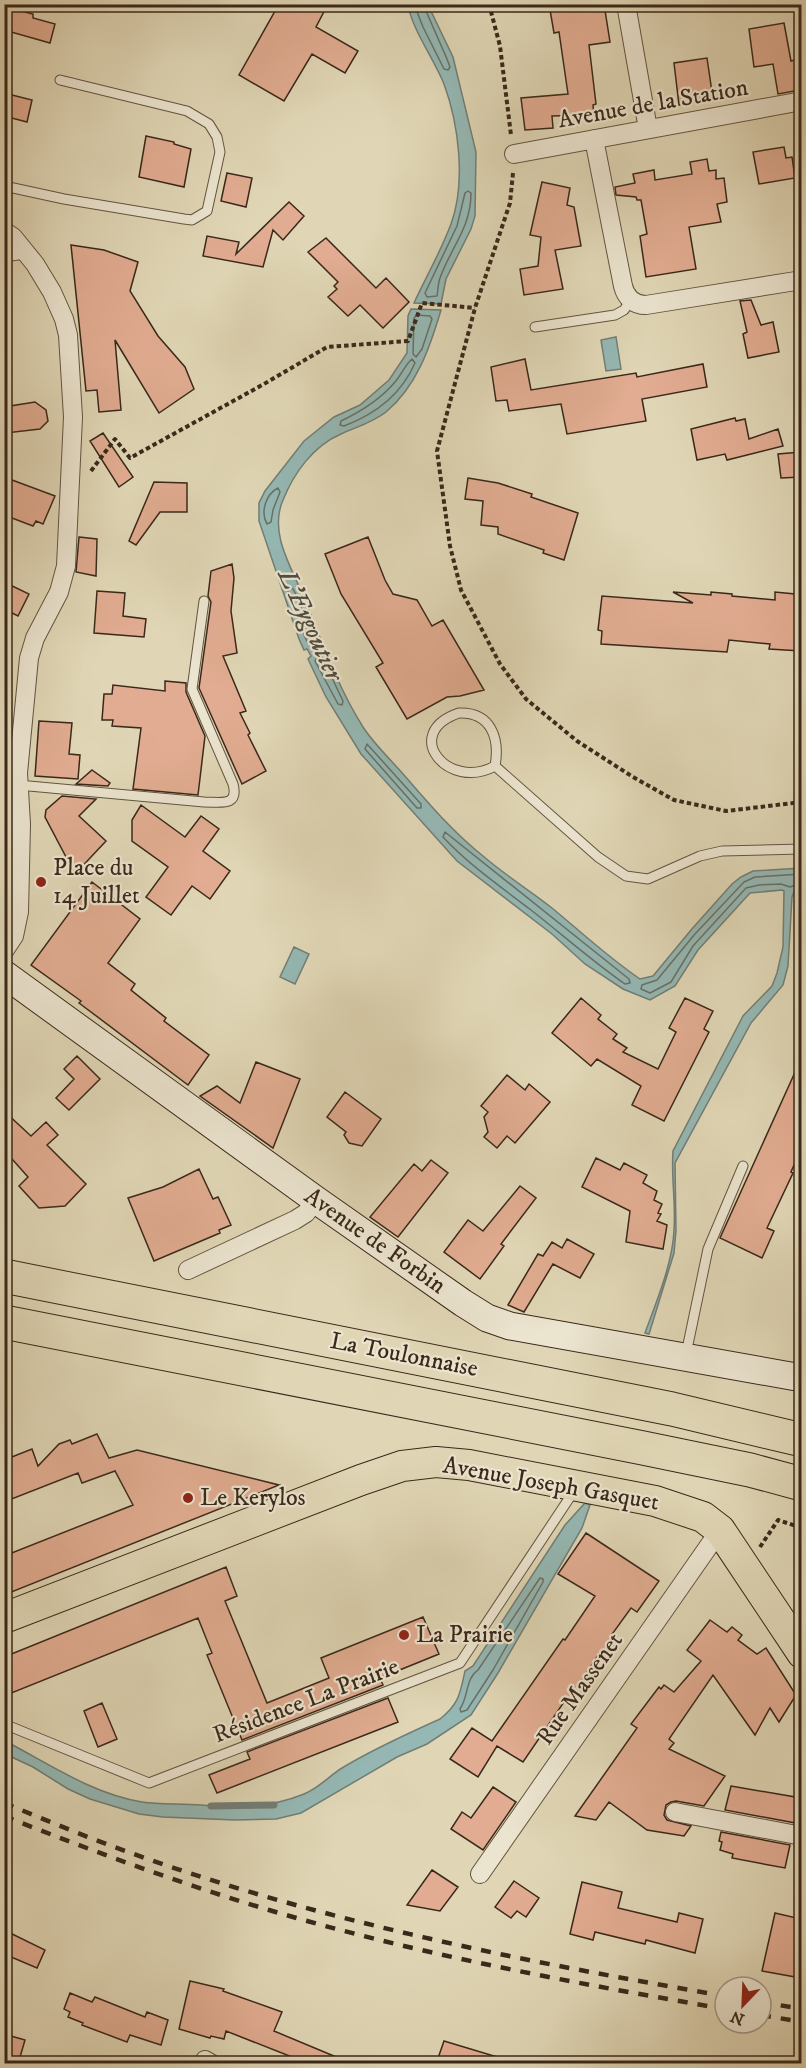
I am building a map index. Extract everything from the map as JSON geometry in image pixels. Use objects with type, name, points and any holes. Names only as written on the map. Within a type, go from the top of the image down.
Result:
[{"type":"highway","points":[[4,1267],[98,1294]]},
{"type":"highway","name":"La Toulonnaise","points":[[4,1276],[672,1409],[801,1440]]},
{"type":"highway","name":"La Toulonnaise","points":[[4,1322],[643,1448],[750,1470],[801,1484]]},
{"type":"highway","points":[[4,1335],[235,1367]]},
{"type":"main road","name":"Avenue Joseph Gasquet","points":[[4,1618],[402,1466],[436,1462],[469,1466],[655,1501],[703,1517],[720,1530],[801,1653]]},
{"type":"street","points":[[626,4],[648,129]]},
{"type":"street","name":"Avenue de la Station","points":[[514,154],[801,101]]},
{"type":"street","points":[[594,139],[624,292],[631,300],[646,305],[801,280]]},
{"type":"street","points":[[4,231],[24,251],[52,291],[64,319],[68,335],[73,417],[66,566],[58,592],[30,651],[18,785],[21,824],[19,912],[14,936],[4,951]]},
{"type":"street","name":"Avenue de Forbin","points":[[4,974],[316,1200],[487,1318],[510,1326],[801,1378]]},
{"type":"street","points":[[188,1270],[306,1214],[316,1200]]},
{"type":"street","name":"Rue Massenet","points":[[480,1874],[720,1530]]},
{"type":"street","points":[[675,1812],[801,1836]]},
{"type":"lane","points":[[4,186],[64,199],[184,219],[197,218],[207,211],[220,152],[218,137],[209,124],[187,111],[60,80]]},
{"type":"lane","points":[[4,257],[14,256],[24,251]]},
{"type":"lane","points":[[534,327],[615,315],[624,310],[631,300]]},
{"type":"lane","points":[[18,785],[204,802],[224,802],[233,799],[235,794],[233,784],[192,689],[204,601]]},
{"type":"lane","points":[[459,713],[478,716],[487,723],[494,734],[497,745],[495,766],[483,770],[464,771],[444,765],[432,749],[432,740],[440,722],[459,713]]},
{"type":"lane","points":[[495,766],[598,857],[626,876],[648,879],[700,856],[722,851],[801,849]]},
{"type":"lane","points":[[686,1357],[708,1249],[744,1166]]},
{"type":"lane","name":"Résidence La Prairie","points":[[4,1724],[149,1783],[460,1663],[577,1486]]},
{"type":"path","points":[[489,4],[500,46],[514,154],[510,203],[475,308],[437,452],[450,546],[461,590],[500,664],[526,699],[577,741],[633,777],[674,800],[726,811],[801,802]]},
{"type":"path","points":[[87,460],[91,471],[115,439],[130,458],[264,384],[327,346],[408,341],[422,303],[475,308]]},
{"type":"water","points":[[408,5],[428,5],[453,57],[476,152],[475,216],[471,229],[446,279],[441,304],[414,303],[443,244],[456,208],[459,154],[454,117],[444,84],[414,24]]},
{"type":"water","name":"L'Eygoutier","points":[[411,309],[441,310],[427,352],[414,378],[397,402],[381,416],[331,439],[313,453],[293,480],[279,512],[280,536],[287,560],[337,679],[367,733],[432,807],[472,847],[640,979],[653,976],[691,930],[741,877],[753,871],[801,868],[801,889],[794,892],[792,897],[788,966],[783,985],[751,1023],[675,1163],[674,1253],[649,1334],[645,1333],[663,1282],[673,1242],[673,1151],[743,1016],[772,986],[783,947],[784,891],[750,893],[698,950],[675,986],[650,1000],[623,989],[585,964],[552,934],[457,861],[361,754],[326,697],[308,659],[311,656],[307,649],[304,650],[299,639],[259,521],[259,503],[265,491],[304,441],[334,417],[360,405],[389,380],[407,353],[408,316]]},
{"type":"water","points":[[616,337],[621,369],[606,371],[601,340]]},
{"type":"water","points":[[294,947],[309,954],[295,984],[280,977]]},
{"type":"water","points":[[585,1503],[590,1505],[582,1528],[471,1715],[427,1744],[397,1757],[301,1813],[276,1819],[235,1820],[139,1814],[90,1799],[5,1754],[5,1741],[88,1785],[142,1802],[240,1807],[279,1802],[304,1794],[354,1761],[446,1714],[458,1698],[465,1671],[473,1666],[565,1525]]},
{"type":"building","points":[[279,4],[328,4],[316,27],[358,51],[345,73],[312,54],[284,101],[239,75]]},
{"type":"building","points":[[549,4],[604,4],[610,42],[589,45],[596,104],[593,105],[594,115],[552,116],[553,128],[525,130],[521,98],[568,94],[559,32],[554,33]]},
{"type":"building","points":[[4,7],[33,14],[33,18],[55,24],[50,43],[4,30]]},
{"type":"building","points":[[784,23],[791,61],[795,60],[800,90],[778,94],[773,64],[754,67],[749,29]]},
{"type":"building","points":[[707,58],[713,99],[679,105],[674,63]]},
{"type":"building","points":[[4,93],[32,100],[27,122],[4,116]]},
{"type":"building","points":[[146,136],[174,142],[174,144],[191,149],[184,187],[139,177]]},
{"type":"building","points":[[784,147],[786,158],[792,157],[795,178],[759,184],[753,152]]},
{"type":"building","points":[[707,159],[709,171],[716,170],[716,179],[724,178],[727,202],[717,204],[721,222],[689,227],[696,269],[646,277],[640,236],[647,234],[641,200],[637,200],[636,197],[616,195],[615,187],[635,183],[633,174],[654,170],[655,180],[692,174],[690,162]]},
{"type":"building","points":[[227,173],[252,178],[246,207],[221,201]]},
{"type":"building","points":[[542,182],[570,188],[567,205],[574,207],[581,246],[555,250],[563,289],[524,295],[520,269],[538,266],[541,237],[530,235]]},
{"type":"building","points":[[289,202],[304,216],[283,240],[273,230],[263,267],[203,256],[207,236],[239,242],[236,254]]},
{"type":"building","points":[[326,238],[376,288],[386,278],[409,302],[383,328],[360,305],[348,316],[328,297],[337,289],[334,286],[338,282],[308,252]]},
{"type":"building","points":[[71,245],[104,250],[138,262],[130,291],[158,336],[185,367],[194,389],[159,413],[115,340],[121,410],[99,412],[97,390],[86,391]]},
{"type":"building","points":[[751,300],[761,325],[773,322],[779,352],[748,358],[743,334],[747,332],[740,301]]},
{"type":"building","points":[[525,359],[531,390],[636,373],[637,377],[703,364],[707,387],[642,399],[646,421],[567,434],[561,404],[509,411],[507,400],[496,401],[491,367]]},
{"type":"building","points":[[35,402],[46,410],[48,421],[40,429],[6,433],[4,407]]},
{"type":"building","points":[[735,418],[736,421],[745,419],[749,439],[778,429],[783,446],[727,460],[725,454],[697,460],[691,429]]},
{"type":"building","points":[[103,433],[133,477],[119,487],[90,441]]},
{"type":"building","points":[[801,452],[801,477],[781,478],[778,454]]},
{"type":"building","points":[[4,477],[55,496],[43,524],[36,521],[33,526],[4,515]]},
{"type":"building","points":[[468,478],[498,483],[578,513],[564,560],[543,553],[544,550],[498,534],[498,527],[481,525],[483,501],[465,499]]},
{"type":"building","points":[[154,482],[187,483],[187,512],[160,512],[136,545],[129,541]]},
{"type":"building","points":[[79,537],[97,539],[96,576],[76,572]]},
{"type":"building","points":[[368,537],[393,594],[417,600],[432,626],[443,620],[484,690],[447,697],[407,719],[376,667],[383,663],[341,594],[325,554]]},
{"type":"building","points":[[232,564],[234,578],[231,611],[237,653],[223,656],[246,711],[240,713],[250,733],[248,735],[266,771],[242,784],[199,688],[211,602],[208,596],[211,571]]},
{"type":"building","points":[[4,582],[29,594],[18,616],[4,609]]},
{"type":"building","points":[[97,591],[125,593],[123,616],[146,619],[144,637],[94,633]]},
{"type":"building","points":[[673,592],[711,595],[711,592],[775,600],[775,592],[795,594],[795,600],[801,600],[801,651],[769,649],[770,644],[729,640],[727,652],[601,644],[602,631],[598,630],[602,596],[693,603]]},
{"type":"building","points":[[165,681],[186,683],[186,692],[205,736],[198,795],[133,789],[141,728],[112,726],[113,720],[102,720],[104,694],[112,694],[113,685],[165,691]]},
{"type":"building","points":[[39,721],[72,723],[69,754],[80,755],[78,779],[35,776]]},
{"type":"building","points":[[92,770],[110,783],[108,786],[76,784]]},
{"type":"building","points":[[62,796],[96,799],[79,816],[106,841],[75,874],[45,817],[46,810]]},
{"type":"building","points":[[141,805],[185,837],[201,816],[219,829],[203,851],[230,871],[210,899],[192,886],[171,915],[146,897],[168,867],[132,841],[132,820]]},
{"type":"building","points":[[92,882],[140,919],[108,963],[135,984],[131,990],[166,1018],[164,1021],[209,1055],[188,1085],[31,965]]},
{"type":"building","points":[[581,998],[601,1015],[598,1019],[617,1034],[613,1039],[627,1048],[623,1052],[658,1069],[676,1032],[669,1028],[685,998],[713,1011],[704,1029],[709,1032],[664,1121],[632,1105],[641,1086],[597,1059],[591,1066],[552,1033]]},
{"type":"building","points":[[77,1056],[100,1079],[69,1110],[56,1098],[74,1079],[64,1069]]},
{"type":"building","points":[[801,1059],[801,1149],[791,1172],[793,1173],[767,1228],[774,1231],[762,1258],[720,1238]]},
{"type":"building","points":[[256,1062],[300,1079],[273,1148],[200,1096],[217,1086],[240,1103]]},
{"type":"building","points":[[507,1075],[525,1090],[529,1084],[550,1102],[515,1143],[507,1136],[497,1148],[484,1137],[488,1132],[484,1117],[488,1112],[481,1106]]},
{"type":"building","points":[[345,1092],[381,1119],[362,1146],[349,1143],[344,1135],[346,1132],[327,1117]]},
{"type":"building","points":[[4,1111],[31,1136],[46,1122],[58,1135],[47,1145],[86,1184],[65,1206],[39,1208],[19,1186],[28,1177],[4,1150]]},
{"type":"building","points":[[596,1158],[620,1170],[624,1163],[647,1175],[643,1183],[657,1191],[654,1200],[662,1204],[658,1213],[661,1214],[657,1221],[667,1225],[663,1249],[626,1242],[630,1211],[582,1187]]},
{"type":"building","points":[[431,1160],[448,1173],[398,1237],[370,1217],[414,1164],[422,1171]]},
{"type":"building","points":[[199,1169],[213,1199],[218,1197],[231,1225],[219,1230],[220,1233],[154,1261],[128,1198],[163,1187]]},
{"type":"building","points":[[520,1186],[536,1198],[501,1244],[504,1246],[480,1279],[444,1252],[468,1220],[483,1231]]},
{"type":"building","points":[[567,1239],[594,1254],[580,1278],[553,1264],[524,1312],[508,1305],[538,1254],[543,1256],[552,1242],[562,1248]]},
{"type":"building","points":[[97,1434],[109,1458],[137,1450],[279,1485],[4,1595],[4,1556],[133,1505],[115,1471],[82,1483],[78,1473],[4,1502],[4,1460],[32,1449],[38,1466],[59,1444],[70,1440],[72,1444]]},
{"type":"building","points":[[586,1533],[659,1581],[637,1612],[631,1608],[610,1637],[616,1642],[605,1656],[600,1652],[580,1683],[586,1687],[574,1704],[566,1699],[523,1762],[497,1746],[478,1777],[450,1759],[472,1728],[492,1741],[595,1596],[558,1574]]},
{"type":"building","points":[[226,1567],[237,1596],[225,1601],[267,1703],[329,1678],[321,1658],[423,1617],[439,1654],[380,1678],[383,1685],[242,1740],[207,1655],[212,1653],[198,1618],[4,1696],[4,1657]]},
{"type":"building","points":[[710,1620],[727,1632],[732,1627],[742,1635],[738,1640],[757,1654],[766,1648],[796,1695],[779,1722],[770,1708],[755,1735],[713,1675],[669,1739],[674,1743],[669,1749],[725,1776],[704,1806],[676,1801],[666,1805],[664,1815],[667,1820],[691,1826],[684,1836],[647,1830],[609,1802],[596,1820],[575,1816],[637,1728],[631,1724],[659,1687],[661,1689],[664,1685],[674,1692],[701,1661],[687,1650]]},
{"type":"building","points":[[388,1698],[398,1722],[217,1793],[209,1775],[250,1759],[247,1752]]},
{"type":"building","points":[[102,1703],[117,1739],[98,1747],[84,1711]]},
{"type":"building","points":[[731,1786],[801,1798],[801,1824],[725,1810]]},
{"type":"building","points":[[493,1787],[516,1802],[483,1850],[451,1829],[462,1812],[471,1818]]},
{"type":"building","points":[[721,1832],[790,1845],[785,1868],[732,1858],[733,1854],[720,1850]]},
{"type":"building","points":[[432,1870],[458,1887],[440,1911],[407,1905]]},
{"type":"building","points":[[514,1881],[539,1898],[526,1917],[517,1911],[511,1918],[495,1907]]},
{"type":"building","points":[[582,1882],[622,1892],[618,1908],[677,1922],[679,1913],[703,1919],[695,1953],[646,1940],[645,1944],[595,1932],[593,1940],[570,1934]]},
{"type":"building","points":[[775,1913],[801,1919],[801,1978],[762,1971]]},
{"type":"building","points":[[4,1930],[45,1950],[37,1968],[4,1954]]},
{"type":"building","points":[[190,1981],[224,1989],[223,1991],[282,2012],[274,2031],[353,2064],[295,2064],[297,2059],[226,2031],[224,2039],[211,2036],[210,2038],[179,2029]]},
{"type":"building","points":[[70,1993],[92,2002],[95,1997],[145,2017],[147,2012],[168,2020],[161,2045],[130,2035],[127,2042],[82,2025],[83,2023],[68,2017],[70,2012],[64,2009]]},
{"type":"building","points":[[4,2034],[25,2040],[18,2064],[4,2064]]},
{"type":"building","points":[[444,2041],[504,2059],[503,2064],[436,2064]]},
{"type":"waterway","points":[[211,1806],[274,1805]]},
{"type":"railway","points":[[4,1803],[67,1829],[203,1878],[351,1920],[500,1954],[713,1994]]},
{"type":"railway","points":[[4,1816],[169,1878],[325,1926],[438,1954],[713,2007]]},
{"type":"railway","points":[[773,2004],[802,2009]]},
{"type":"railway","points":[[773,2017],[802,2022]]},
{"type":"place","name":"Place du 14 Juillet","points":[[41,882]]},
{"type":"place","name":"Le Kerylos","points":[[188,1498]]},
{"type":"place","name":"La Prairie","points":[[404,1635]]}]
